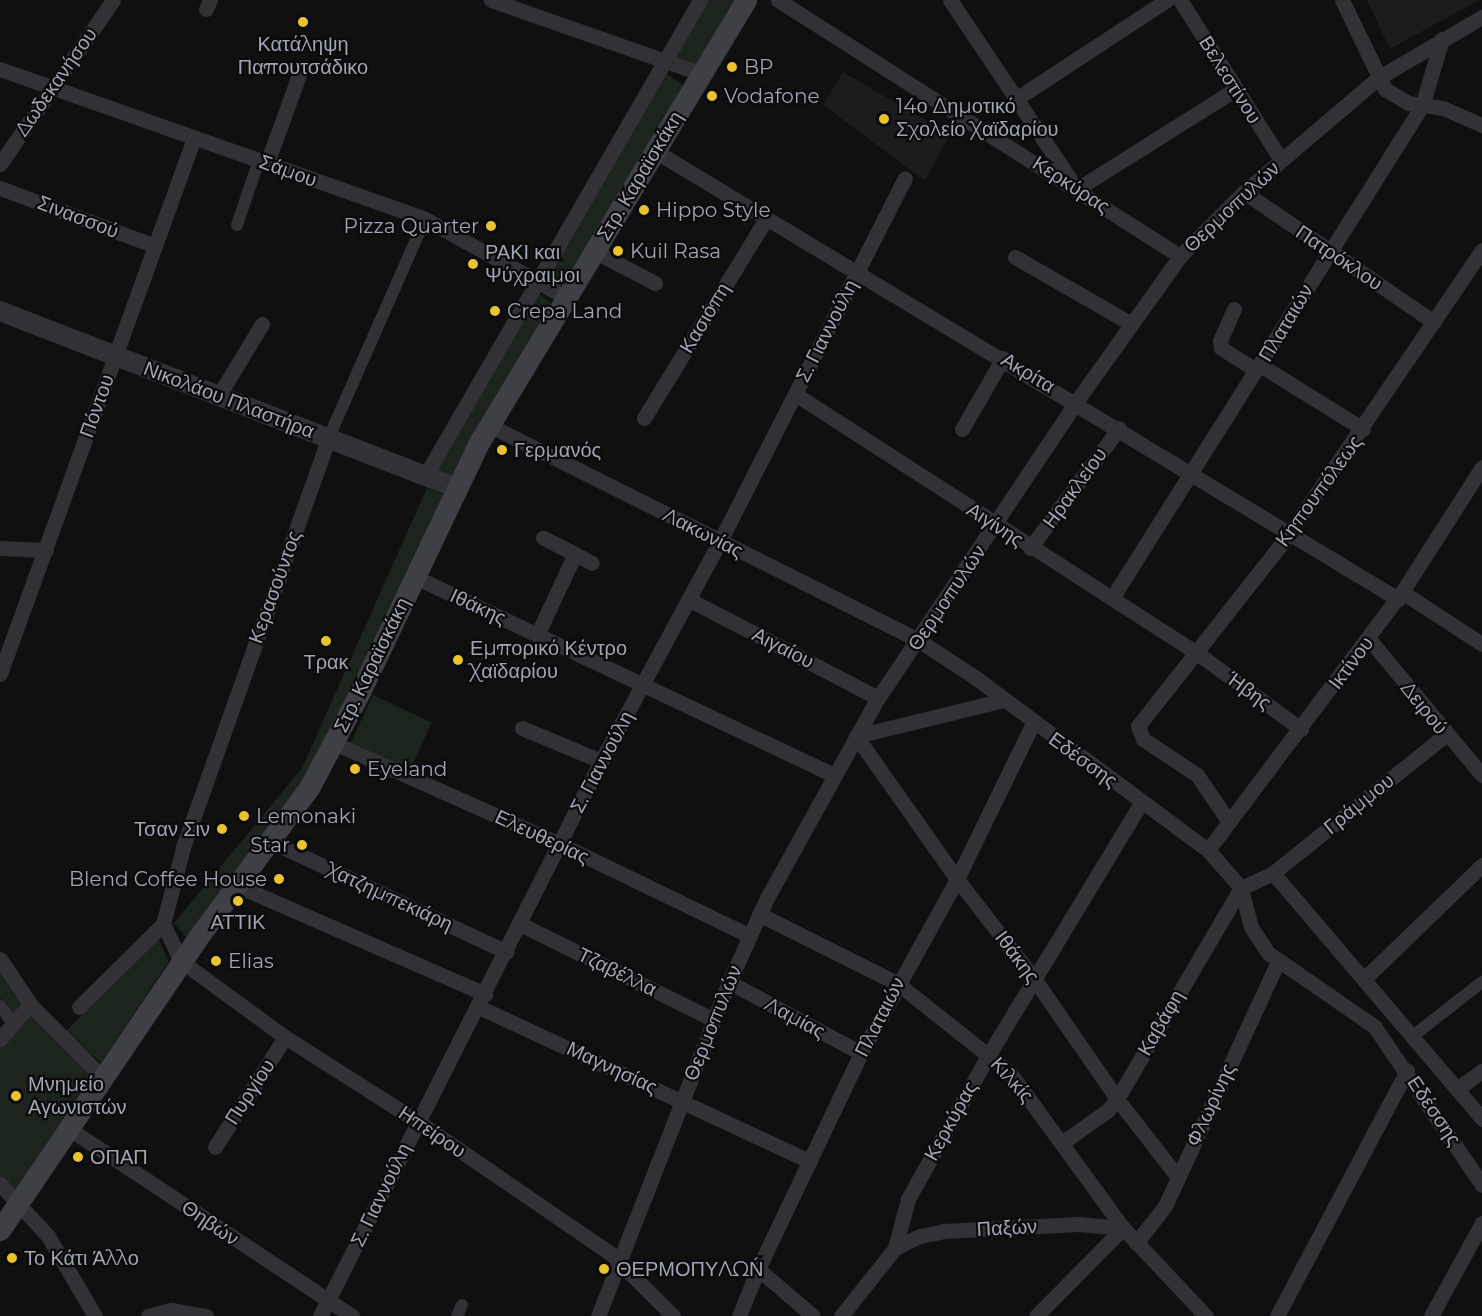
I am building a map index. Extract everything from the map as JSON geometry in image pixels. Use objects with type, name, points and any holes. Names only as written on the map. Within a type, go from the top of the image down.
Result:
[{"type":"main road","name":"Στρ. Καραϊσκάκη","points":[[0,1230],[182,961],[272,842],[334,743],[489,425],[746,0]]},
{"type":"street","name":"Δωδεκανήσου","points":[[0,164],[113,0]]},
{"type":"street","points":[[491,0],[702,74]]},
{"type":"street","points":[[425,476],[534,282],[700,0]]},
{"type":"street","name":"Κερκύρας","points":[[778,0],[1180,256]]},
{"type":"street","points":[[950,0],[1077,189],[1236,89]]},
{"type":"street","points":[[1016,99],[1167,0]]},
{"type":"street","name":"Βελεστίνου","points":[[1180,0],[1281,160]]},
{"type":"street","points":[[1342,0],[1378,78],[1396,97],[1422,106],[1443,108],[1482,125]]},
{"type":"street","name":"Θερμοπυλών","points":[[598,1316],[748,935],[833,776],[878,698],[996,526],[1076,402],[1130,323],[1180,256],[1244,192],[1378,78],[1482,17]]},
{"type":"street","name":"Πλαταιών","points":[[1112,598],[1422,106],[1442,39]]},
{"type":"street","name":"Σάμου","points":[[0,69],[425,219],[534,282],[565,297]]},
{"type":"street","points":[[237,225],[299,75]]},
{"type":"street","name":"Πόντου","points":[[0,674],[194,138]]},
{"type":"street","name":"Ακρίτα","points":[[655,151],[856,274],[1076,402],[1289,534],[1482,644]]},
{"type":"street","name":"Σ. Γιαννούλη","points":[[323,1309],[417,1121],[507,952],[601,761],[720,541],[905,178]]},
{"type":"street","name":"Σινασσού","points":[[0,188],[155,246]]},
{"type":"street","name":"Πατρόκλου","points":[[1244,192],[1328,253],[1434,322]]},
{"type":"street","name":"Κερασούντος","points":[[163,924],[183,848],[329,437],[425,219]]},
{"type":"street","name":"Κασιόπη","points":[[644,418],[766,219]]},
{"type":"street","name":"Κηπουπόλεως","points":[[1229,822],[1197,775],[1143,739],[1138,726],[1289,534],[1364,429],[1482,250]]},
{"type":"street","points":[[594,251],[655,283]]},
{"type":"street","points":[[1015,257],[1130,323]]},
{"type":"street","points":[[1234,309],[1220,340],[1221,348],[1364,429]]},
{"type":"street","name":"Νικολάου Πλαστήρα","points":[[0,311],[458,488]]},
{"type":"street","points":[[219,395],[262,324]]},
{"type":"street","points":[[962,429],[1003,358]]},
{"type":"street","name":"Αιγίνης","points":[[795,394],[1030,548],[1197,653]]},
{"type":"street","name":"Λακωνίας","points":[[489,425],[918,640]]},
{"type":"street","name":"Ηρακλείου","points":[[1030,548],[1119,428]]},
{"type":"street","name":"Ικτίνου","points":[[1208,850],[1369,639],[1480,474]]},
{"type":"street","points":[[543,538],[592,563]]},
{"type":"street","points":[[0,548],[46,550]]},
{"type":"street","points":[[537,635],[575,554]]},
{"type":"street","name":"Ιθάκης","points":[[415,577],[641,687],[833,776]]},
{"type":"street","name":"Αιγαίου","points":[[688,599],[878,698]]},
{"type":"street","name":"Δειρού","points":[[1369,639],[1445,735],[1482,776]]},
{"type":"street","name":"Εδέσσης","points":[[918,640],[1004,700],[1141,803],[1208,850],[1241,888],[1251,927],[1278,962],[1361,1014],[1407,1070],[1482,1185]]},
{"type":"street","name":"Ήβης","points":[[1197,653],[1301,729]]},
{"type":"street","points":[[855,736],[1004,700]]},
{"type":"street","name":"Πλαταιών","points":[[739,1316],[758,1269],[861,1053],[897,983],[957,879],[1033,723]]},
{"type":"street","points":[[522,728],[601,761]]},
{"type":"street","name":"Γράμμου","points":[[1273,873],[1445,735]]},
{"type":"street","name":"Ιθάκης","points":[[855,736],[957,879],[1035,980],[1117,1099],[1178,1177]]},
{"type":"street","name":"Ελευθερίας","points":[[334,743],[560,844],[748,935]]},
{"type":"street","name":"Κερκύρας","points":[[841,1316],[895,1248],[908,1199],[989,1054],[1141,803]]},
{"type":"street","name":"Χατζημπεκιάρη","points":[[272,842],[507,952]]},
{"type":"street","points":[[1365,978],[1482,865]]},
{"type":"street","points":[[1241,888],[1273,873]]},
{"type":"street","name":"Εδέσσης","points":[[1273,873],[1365,978],[1482,1119]]},
{"type":"street","name":"Μαγνησίας","points":[[238,886],[482,1001],[810,1161]]},
{"type":"street","name":"Καβάφη","points":[[1063,1142],[1117,1099],[1241,888]]},
{"type":"street","name":"Κιλκίς","points":[[759,914],[897,983],[989,1054],[1010,1073],[1063,1142],[1123,1228],[1206,1316]]},
{"type":"street","points":[[79,1007],[163,924],[182,961]]},
{"type":"street","name":"Τζαβέλλα","points":[[520,924],[714,1020]]},
{"type":"street","points":[[0,959],[30,1004],[102,1077]]},
{"type":"street","name":"Ηπείρου","points":[[182,961],[285,1037],[417,1121],[620,1261],[673,1316]]},
{"type":"street","name":"Φλωρίνης","points":[[1136,1243],[1165,1206],[1278,962]]},
{"type":"street","name":"Λαμίας","points":[[729,982],[861,1053]]},
{"type":"street","points":[[1413,1036],[1482,982]]},
{"type":"street","points":[[0,1039],[30,1004]]},
{"type":"street","points":[[0,1006],[13,1023]]},
{"type":"street","name":"Πυργίου","points":[[215,1147],[285,1037]]},
{"type":"street","points":[[1277,1316],[1407,1070]]},
{"type":"street","points":[[1457,1089],[1482,1071]]},
{"type":"street","name":"Θηβών","points":[[68,1128],[323,1309],[352,1316]]},
{"type":"street","points":[[0,1184],[48,1236],[95,1316]]},
{"type":"street","points":[[1431,1316],[1482,1223]]},
{"type":"street","name":"Παξών","points":[[895,1248],[920,1236],[945,1231],[1079,1224],[1123,1228]]},
{"type":"street","points":[[1047,1313],[1123,1228]]},
{"type":"street","points":[[758,1269],[813,1316]]},
{"type":"street","points":[[148,1316],[171,1310],[206,1316]]},
{"type":"shaded area","points":[[706,0],[736,0],[700,67],[674,58]]},
{"type":"shaded area","points":[[1367,0],[1479,0],[1390,49]]},
{"type":"shaded area","name":"14ο Δημοτικό Σχολείο Χαϊδαρίου","points":[[843,72],[950,134],[925,181],[823,105]]},
{"type":"shaded area","points":[[665,73],[683,85],[565,297],[542,278]]},
{"type":"shaded area","points":[[535,290],[551,303],[455,484],[432,475]]},
{"type":"shaded area","points":[[427,488],[449,497],[312,772],[187,939],[174,923],[302,768]]},
{"type":"shaded area","points":[[373,695],[432,722],[409,772],[350,745]]},
{"type":"shaded area","points":[[158,938],[169,961],[101,1063],[66,1031]]},
{"type":"shaded area","points":[[0,967],[23,1002],[13,1014],[0,998]]},
{"type":"shaded area","points":[[29,1012],[95,1078],[18,1194],[0,1180],[0,1048]]},
{"type":"place","name":"Κατάληψη Παπουτσάδικο","points":[[303,22]]},
{"type":"place","name":"BP","points":[[732,67]]},
{"type":"place","name":"Vodafone","points":[[712,96]]},
{"type":"place","name":"14ο Δημοτικό Σχολείο Χαϊδαρίου","points":[[884,119]]},
{"type":"place","name":"Hippo Style","points":[[644,210]]},
{"type":"place","name":"Pizza Quarter","points":[[491,226]]},
{"type":"place","name":"Kuil Rasa","points":[[618,251]]},
{"type":"place","name":"ΡΑΚΙ και Ψύχραιμοι","points":[[473,264]]},
{"type":"place","name":"Crepa Land","points":[[495,311]]},
{"type":"place","name":"Γερμανός","points":[[502,450]]},
{"type":"place","name":"Τρακ","points":[[326,641]]},
{"type":"place","name":"Εμπορικό Κέντρο Χαϊδαρίου","points":[[458,660]]},
{"type":"place","name":"Eyeland","points":[[355,769]]},
{"type":"place","name":"Lemonaki","points":[[244,816]]},
{"type":"place","name":"Τσαν Σιν","points":[[222,829]]},
{"type":"place","name":"Star","points":[[302,845]]},
{"type":"place","name":"Blend Coffee House","points":[[279,879]]},
{"type":"place","name":"ΑΤΤΙΚ","points":[[238,901]]},
{"type":"place","name":"Elias","points":[[216,961]]},
{"type":"place","name":"Μνημείο Αγωνιστών","points":[[16,1096]]},
{"type":"place","name":"ΟΠΑΠ","points":[[78,1157]]},
{"type":"place","name":"Το Κάτι Άλλο","points":[[12,1258]]},
{"type":"place","name":"ΘΕΡΜΟΠΥΛΏΝ","points":[[604,1269]]}]
